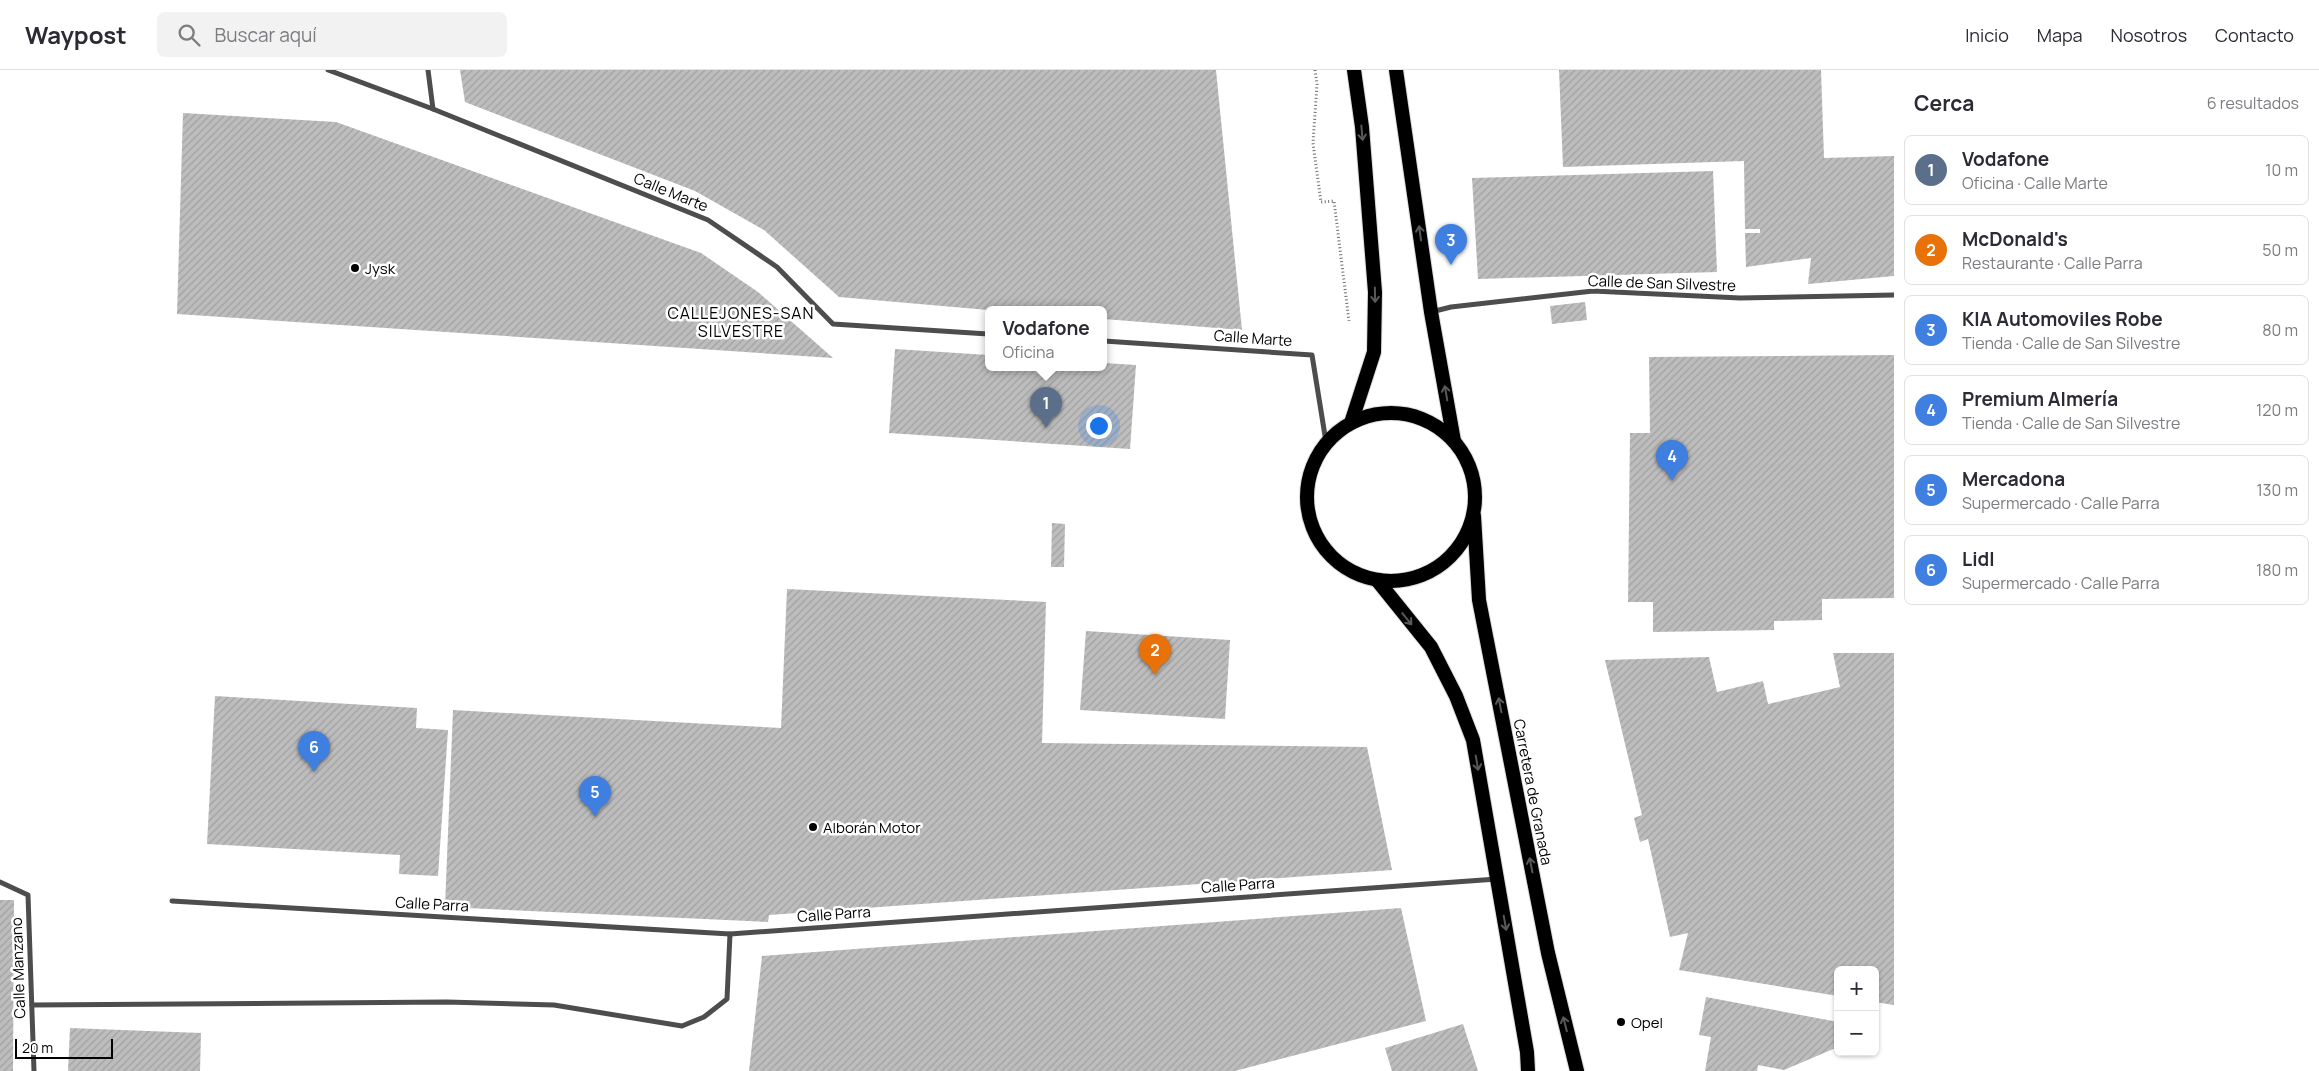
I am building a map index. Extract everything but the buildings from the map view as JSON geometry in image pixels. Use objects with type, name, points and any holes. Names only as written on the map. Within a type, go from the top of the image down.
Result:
[{"type":"highway","points":[[1352,422],[1374,352],[1375,292],[1362,127],[1354,70]]},
{"type":"highway","points":[[1396,70],[1431,312],[1454,441]]},
{"type":"highway","points":[[1396,413],[1425,420],[1454,441],[1468,461],[1475,484],[1474,516],[1468,532],[1452,556],[1436,569],[1408,580],[1377,580],[1347,569],[1321,544],[1308,513],[1306,497],[1312,468],[1326,442],[1352,422],[1366,417],[1396,413]]},
{"type":"highway","name":"Carretera de Granada","points":[[1474,516],[1478,600],[1548,954],[1577,1071]]},
{"type":"highway","points":[[1377,580],[1430,647],[1456,696],[1473,740],[1498,879],[1528,1071]]},
{"type":"street","name":"Calle Marte","points":[[328,70],[433,109],[708,220],[777,267],[833,324],[985,334]]},
{"type":"street","points":[[428,70],[433,109]]},
{"type":"street","name":"Calle de San Silvestre","points":[[1431,312],[1451,307],[1593,291],[1740,298],[1894,296]]},
{"type":"street","name":"Calle Marte","points":[[1107,341],[1312,355],[1326,442]]},
{"type":"street","name":"Calle Parra","points":[[172,901],[730,934],[1498,879]]},
{"type":"street","name":"Calle Manzano","points":[[0,882],[28,895],[34,1071]]},
{"type":"street","points":[[32,1005],[447,1002],[554,1005],[682,1026],[704,1017],[726,999],[730,934]]},
{"type":"path","points":[[1315,70],[1317,84],[1313,143],[1321,202],[1334,201],[1349,323]]},
{"type":"place","name":"KIA Automoviles Robe","points":[[1451,265]]},
{"type":"place","name":"Jysk","points":[[355,268]]},
{"type":"place","name":"Vodafone","points":[[1046,428]]},
{"type":"place","name":"Premium Almería","points":[[1672,481]]},
{"type":"place","name":"McDonald's","points":[[1155,675]]},
{"type":"place","name":"Lidl","points":[[314,772]]},
{"type":"place","name":"Mercadona","points":[[595,817]]},
{"type":"place","name":"Alborán Motor","points":[[813,827]]},
{"type":"place","name":"Opel","points":[[1621,1022]]},
{"type":"district","name":"CALLEJONES-SAN SILVESTRE","points":[[741,322]]}]
